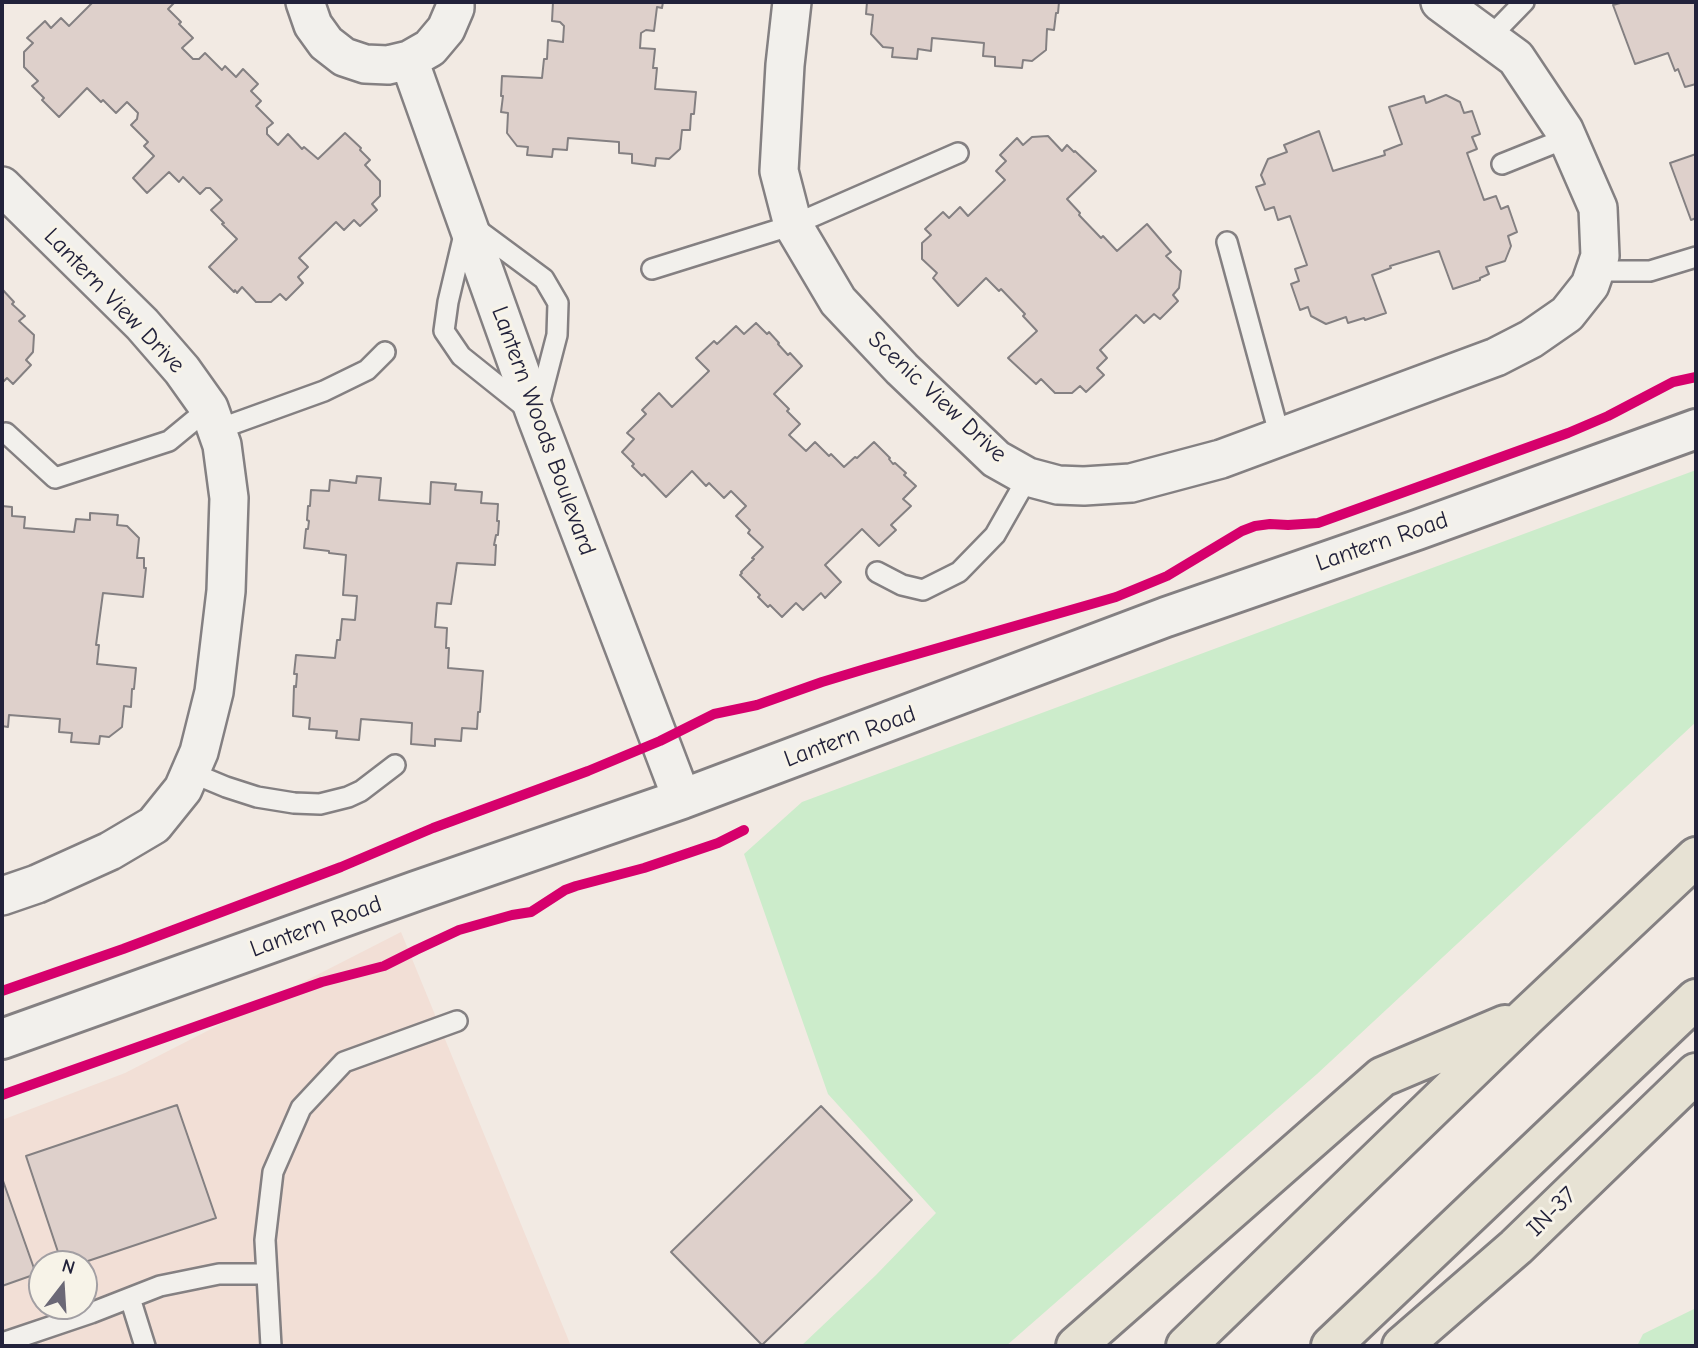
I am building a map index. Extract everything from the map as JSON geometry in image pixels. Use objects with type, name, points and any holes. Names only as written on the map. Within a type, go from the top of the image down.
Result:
[{"type":"highway","points":[[1186,1346],[1527,1016],[1696,857]]},
{"type":"highway","points":[[1331,1346],[1696,999]]},
{"type":"highway","points":[[1076,1346],[1382,1077],[1527,1016]]},
{"type":"highway","name":"IN-37","points":[[1402,1346],[1516,1247],[1696,1073]]},
{"type":"highway","points":[[1433,1346],[1516,1247]]},
{"type":"street","points":[[306,2],[313,25],[326,43],[344,57],[365,64],[388,65],[409,60],[430,48],[446,30],[455,2]]},
{"type":"street","name":"Scenic View Drive","points":[[792,2],[785,65],[779,172],[793,225],[838,301],[847,311],[902,369],[996,459],[1028,477],[1058,485],[1131,483],[1221,459],[1280,438],[1496,357],[1531,339],[1567,314],[1590,285],[1595,271]]},
{"type":"street","points":[[1440,2],[1516,58],[1564,130],[1598,208],[1600,256],[1595,271]]},
{"type":"street","name":"Lantern Woods Boulevard","points":[[409,60],[536,416],[682,799]]},
{"type":"street","name":"Lantern View Drive","points":[[2,186],[142,324],[182,370],[213,419],[222,445],[229,498],[226,591],[214,692],[199,752],[183,789],[153,825],[110,851],[37,884],[2,895]]},
{"type":"street","name":"Lantern Road","points":[[2,1039],[682,799],[1167,617],[1696,429]]},
{"type":"lane","points":[[1489,38],[1524,2]]},
{"type":"lane","points":[[1502,164],[1567,138]]},
{"type":"lane","points":[[652,269],[793,225],[958,153]]},
{"type":"lane","points":[[467,222],[544,279],[558,303],[557,335],[536,416],[461,356],[444,331],[467,222]]},
{"type":"lane","points":[[1227,242],[1280,438]]},
{"type":"lane","points":[[1595,271],[1650,271],[1696,257]]},
{"type":"lane","points":[[6,433],[55,478],[169,441],[213,419],[324,391],[367,370],[385,352]]},
{"type":"lane","points":[[877,572],[902,585],[923,590],[959,572],[995,535],[1028,477]]},
{"type":"lane","points":[[190,772],[257,797],[320,804],[361,791],[395,765]]},
{"type":"lane","points":[[271,1346],[265,1241],[273,1172],[302,1108],[344,1062],[457,1021]]},
{"type":"lane","points":[[2,1343],[160,1286],[219,1274],[267,1274]]},
{"type":"lane","points":[[130,1297],[145,1346]]},
{"type":"shaded area","points":[[401,932],[571,1346],[2,1346],[2,1120],[125,1073]]},
{"type":"green space","points":[[1696,470],[1696,722],[1317,1074],[1006,1346],[801,1346],[936,1213],[828,1094],[744,854],[802,802]]},
{"type":"green space","points":[[1696,1308],[1696,1346],[1637,1346],[1643,1334]]},
{"type":"building","points":[[93,2],[175,2],[168,9],[193,38],[182,48],[193,59],[199,59],[205,53],[222,70],[225,66],[236,77],[243,69],[258,84],[251,91],[261,101],[256,106],[273,123],[267,128],[267,134],[278,145],[288,134],[302,149],[304,147],[318,159],[345,133],[370,160],[365,165],[380,181],[380,196],[372,204],[377,210],[360,226],[354,220],[344,230],[336,222],[299,258],[308,267],[298,277],[303,283],[286,300],[280,294],[271,302],[256,302],[242,287],[237,293],[235,290],[234,292],[209,267],[237,239],[211,210],[222,200],[210,188],[200,194],[183,177],[179,182],[169,172],[147,193],[133,178],[154,156],[144,146],[148,142],[131,125],[137,119],[138,113],[127,102],[116,113],[87,88],[59,117],[32,86],[38,81],[24,67],[24,52],[33,43],[27,38],[45,21],[51,28],[61,18],[69,26]]},
{"type":"building","points":[[553,2],[663,2],[662,8],[657,7],[654,31],[646,30],[641,33],[640,48],[655,49],[655,89],[696,92],[690,130],[682,130],[680,149],[669,159],[656,158],[655,166],[632,163],[632,154],[619,153],[619,142],[568,138],[567,150],[553,149],[552,157],[527,155],[528,147],[517,146],[507,133],[508,113],[501,112],[502,76],[542,78],[548,40],[563,42],[564,26],[560,22],[552,21]]},
{"type":"building","points":[[867,2],[1059,2],[1054,30],[1047,29],[1046,50],[1032,61],[1023,60],[1022,68],[995,66],[995,57],[983,56],[984,43],[932,38],[931,51],[918,49],[917,59],[892,57],[893,48],[883,47],[871,34],[873,15],[866,14]]},
{"type":"building","points":[[1624,2],[1696,2],[1696,84],[1685,87],[1668,53],[1635,64],[1613,5]]},
{"type":"building","points":[[1446,95],[1460,102],[1464,113],[1472,111],[1480,134],[1472,137],[1477,149],[1467,153],[1484,200],[1496,196],[1501,209],[1508,206],[1517,232],[1508,236],[1511,246],[1505,261],[1486,267],[1489,274],[1480,280],[1453,289],[1439,251],[1390,266],[1391,268],[1372,275],[1386,313],[1348,323],[1346,317],[1326,324],[1311,316],[1308,307],[1300,310],[1291,284],[1299,281],[1295,269],[1307,265],[1290,216],[1278,220],[1274,207],[1265,210],[1256,187],[1265,184],[1261,175],[1268,159],[1287,152],[1284,145],[1319,131],[1333,171],[1385,155],[1384,151],[1402,144],[1389,107],[1424,96],[1426,103]]},
{"type":"building","points":[[1048,136],[1062,151],[1067,145],[1096,171],[1067,199],[1101,238],[1103,236],[1117,251],[1147,224],[1171,252],[1166,256],[1181,271],[1179,288],[1173,295],[1178,301],[1160,319],[1154,314],[1144,323],[1136,315],[1100,350],[1107,358],[1097,368],[1104,375],[1086,392],[1080,386],[1072,393],[1055,393],[1041,379],[1036,384],[1008,358],[1037,331],[1001,289],[999,291],[986,278],[958,306],[933,278],[937,273],[922,259],[922,243],[931,235],[925,229],[943,212],[949,218],[960,207],[968,216],[1005,180],[996,171],[1006,161],[1000,155],[1017,138],[1023,145],[1032,137]]},
{"type":"building","points":[[1696,154],[1696,218],[1691,220],[1670,163]]},
{"type":"building","points":[[2,289],[14,302],[12,304],[25,316],[19,321],[34,335],[33,352],[26,360],[31,365],[13,384],[7,378],[2,383]]},
{"type":"building","points":[[756,323],[767,334],[769,332],[788,355],[790,353],[802,366],[774,394],[800,424],[789,435],[806,451],[815,442],[844,467],[874,442],[916,486],[903,499],[911,506],[891,525],[896,530],[879,546],[862,529],[825,565],[841,582],[825,598],[821,593],[803,610],[796,603],[782,617],[758,597],[760,595],[740,575],[763,547],[748,533],[750,530],[736,516],[746,506],[731,491],[724,498],[709,483],[706,486],[692,471],[666,497],[644,474],[642,476],[632,466],[634,464],[622,452],[634,439],[627,433],[646,414],[642,410],[659,393],[672,407],[709,371],[696,358],[714,341],[717,344],[736,326],[744,334]]},
{"type":"building","points":[[357,476],[381,478],[379,500],[430,504],[431,482],[456,484],[455,490],[482,492],[481,503],[498,504],[495,565],[457,563],[451,604],[437,603],[435,627],[447,628],[448,668],[483,671],[477,729],[462,728],[461,741],[435,739],[435,746],[411,744],[412,723],[361,719],[359,740],[336,738],[337,731],[309,729],[310,718],[293,716],[296,655],[335,658],[342,619],[355,620],[357,596],[343,595],[346,555],[304,548],[311,490],[329,491],[330,480],[356,483]]},
{"type":"building","points":[[2,506],[12,507],[12,516],[25,517],[24,528],[74,532],[76,519],[90,520],[90,513],[118,515],[117,525],[127,526],[139,538],[137,558],[144,558],[146,568],[143,597],[103,593],[96,645],[99,645],[97,664],[136,668],[131,707],[124,706],[122,727],[109,737],[100,736],[99,744],[71,742],[72,733],[59,732],[60,719],[9,715],[8,727],[2,726]]},
{"type":"building","points":[[177,1105],[216,1218],[98,1258],[98,1250],[57,1250],[26,1156]]},
{"type":"building","points":[[821,1106],[912,1200],[762,1345],[671,1252]]},
{"type":"building","points":[[2,1178],[28,1251],[28,1277],[2,1286]]},
{"type":"cycle path","points":[[2,991],[123,949],[341,867],[433,828],[588,771],[660,741],[714,714],[757,705],[865,669],[1116,597],[1167,576],[1255,526],[1318,523],[1568,433],[1608,416],[1673,382],[1696,377]]},
{"type":"cycle path","points":[[2,1095],[322,982],[384,966],[459,930],[531,912],[565,890],[644,868],[718,843],[744,830]]}]
